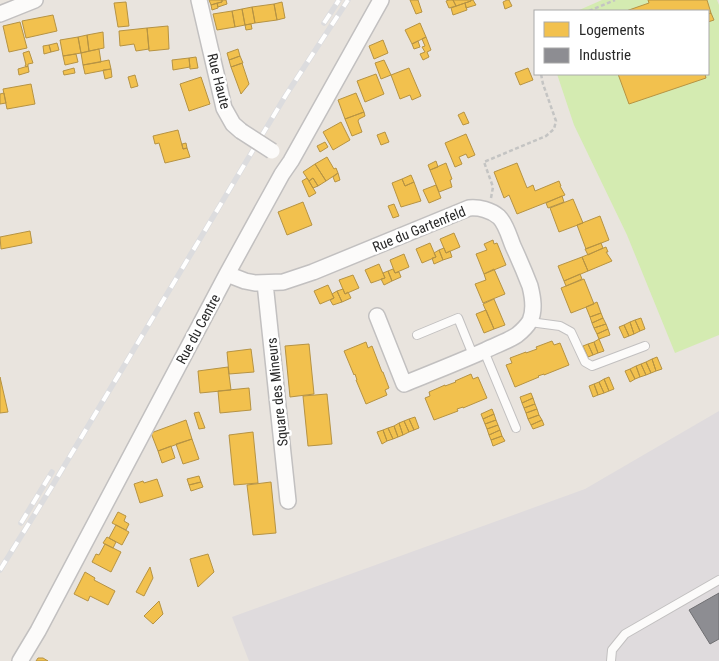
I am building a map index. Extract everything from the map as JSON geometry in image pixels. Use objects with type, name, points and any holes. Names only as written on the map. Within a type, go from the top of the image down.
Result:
[{"type":"street","points":[[0,14],[35,0]]},
{"type":"street","name":"Rue Haute","points":[[200,0],[224,108],[233,124],[272,151],[291,161]]},
{"type":"street","name":"Rue du Centre","points":[[20,661],[38,631],[227,274],[381,0]]},
{"type":"street","name":"Rue du Gartenfeld","points":[[227,274],[255,283],[283,282],[313,272],[464,210],[478,208],[488,211]]},
{"type":"street","points":[[377,316],[404,384],[478,353],[517,335],[523,330],[530,322],[532,314],[533,305],[530,286],[501,220],[488,211]]},
{"type":"street","name":"Square des Mineurs","points":[[265,283],[288,502]]},
{"type":"lane","points":[[417,335],[458,318],[516,428]]},
{"type":"lane","points":[[530,322],[560,326],[571,332],[585,362],[592,366],[645,346]]},
{"type":"lane","points":[[611,661],[612,650],[624,634],[719,580]]},
{"type":"path","points":[[591,10],[615,0]]},
{"type":"path","points":[[488,211],[493,187],[484,162],[546,136],[554,129],[556,121],[541,75]]},
{"type":"shaded area","points":[[719,411],[719,661],[249,661],[232,617],[585,489]]},
{"type":"green space","points":[[602,0],[717,0],[719,5],[719,335],[675,353],[627,235],[574,125],[557,75],[709,75],[709,10],[579,10]]},
{"type":"building: Logements","points":[[209,0],[222,0],[222,2],[211,5]]},
{"type":"building: Logements","points":[[222,0],[226,0],[227,4],[218,7],[217,3],[222,2]]},
{"type":"building: Logements","points":[[410,0],[418,0],[422,12],[416,14]]},
{"type":"building: Logements","points":[[453,0],[456,6],[449,8],[446,1]]},
{"type":"building: Logements","points":[[453,0],[471,0],[471,1],[456,6]]},
{"type":"building: Logements","points":[[471,0],[476,5],[466,8],[465,3]]},
{"type":"building: Logements","points":[[509,0],[512,6],[505,9],[503,2]]},
{"type":"building: Logements","points":[[648,0],[707,0],[711,13],[709,14],[709,10],[629,10],[649,3]]},
{"type":"building: Logements","points":[[126,2],[129,26],[118,27],[114,3]]},
{"type":"building: Logements","points":[[282,2],[285,18],[277,20],[274,4]]},
{"type":"building: Logements","points":[[217,3],[218,8],[212,10],[211,5]]},
{"type":"building: Logements","points":[[465,3],[467,10],[453,15],[451,8]]},
{"type":"building: Logements","points":[[274,4],[277,20],[255,23],[252,7]]},
{"type":"building: Logements","points":[[252,7],[255,23],[245,25],[242,9]]},
{"type":"building: Logements","points":[[242,9],[245,25],[235,27],[232,11]]},
{"type":"building: Logements","points":[[232,11],[235,27],[217,30],[213,14]]},
{"type":"building: Logements","points":[[711,13],[714,20],[709,22],[709,14]]},
{"type":"building: Logements","points":[[53,15],[57,31],[26,38],[22,21]]},
{"type":"building: Logements","points":[[20,22],[27,48],[9,52],[3,26]]},
{"type":"building: Logements","points":[[420,23],[426,37],[412,44],[405,30]]},
{"type":"building: Logements","points":[[251,24],[252,29],[246,30],[245,25]]},
{"type":"building: Logements","points":[[168,26],[169,49],[149,51],[147,28]]},
{"type":"building: Logements","points":[[147,28],[149,49],[136,51],[134,44],[120,46],[119,31]]},
{"type":"building: Logements","points":[[103,32],[104,48],[89,51],[87,35]]},
{"type":"building: Logements","points":[[87,35],[89,51],[81,53],[78,37]]},
{"type":"building: Logements","points":[[78,37],[81,53],[63,56],[60,40]]},
{"type":"building: Logements","points":[[426,37],[431,50],[427,52],[429,57],[423,60],[420,54],[425,52],[422,47],[425,46],[422,39]]},
{"type":"building: Logements","points":[[383,40],[388,53],[374,59],[369,46]]},
{"type":"building: Logements","points":[[418,41],[420,47],[414,49],[412,44]]},
{"type":"building: Logements","points":[[57,43],[59,50],[51,52],[49,45]]},
{"type":"building: Logements","points":[[49,45],[51,52],[44,54],[43,46]]},
{"type":"building: Logements","points":[[99,49],[101,62],[83,65],[81,53]]},
{"type":"building: Logements","points":[[238,49],[240,56],[229,60],[227,53]]},
{"type":"building: Logements","points":[[29,51],[33,63],[28,64],[26,67],[23,53]]},
{"type":"building: Logements","points":[[76,54],[78,62],[65,65],[63,56]]},
{"type":"building: Logements","points":[[240,56],[243,63],[231,67],[229,60]]},
{"type":"building: Logements","points":[[196,57],[198,68],[190,69],[189,58]]},
{"type":"building: Logements","points":[[189,58],[190,67],[173,70],[172,60]]},
{"type":"building: Logements","points":[[109,60],[111,69],[85,74],[83,65]]},
{"type":"building: Logements","points":[[384,60],[391,75],[381,79],[375,63]]},
{"type":"building: Logements","points":[[242,63],[249,84],[241,94],[231,67]]},
{"type":"building: Logements","points":[[28,66],[29,72],[19,75],[18,69]]},
{"type":"building: Logements","points":[[74,68],[75,73],[64,75],[63,71]]},
{"type":"building: Logements","points":[[409,68],[421,96],[412,100],[410,95],[400,99],[391,75]]},
{"type":"building: Logements","points":[[528,68],[533,80],[520,85],[515,73]]},
{"type":"building: Logements","points":[[111,69],[112,77],[105,79],[103,70]]},
{"type":"building: Logements","points":[[376,74],[384,94],[365,102],[357,81]]},
{"type":"building: Logements","points":[[135,75],[138,86],[131,88],[128,77]]},
{"type":"building: Logements","points":[[618,75],[705,75],[706,78],[629,104]]},
{"type":"building: Logements","points":[[201,77],[210,104],[189,111],[180,84]]},
{"type":"building: Logements","points":[[31,84],[35,104],[7,109],[3,89]]},
{"type":"building: Logements","points":[[4,93],[6,103],[0,104],[0,94]]},
{"type":"building: Logements","points":[[356,93],[364,112],[345,119],[338,100]]},
{"type":"building: Logements","points":[[364,112],[365,116],[358,121],[362,132],[352,136],[345,119]]},
{"type":"building: Logements","points":[[464,112],[469,123],[463,125],[458,115]]},
{"type":"building: Logements","points":[[341,122],[350,140],[333,150],[323,132]]},
{"type":"building: Logements","points":[[178,130],[183,149],[187,148],[190,157],[165,163],[159,143],[155,144],[153,136]]},
{"type":"building: Logements","points":[[385,132],[389,142],[381,145],[377,135]]},
{"type":"building: Logements","points":[[466,134],[475,155],[468,158],[466,154],[459,157],[462,164],[455,167],[445,143]]},
{"type":"building: Logements","points":[[325,142],[328,147],[320,152],[317,146]]},
{"type":"building: Logements","points":[[186,143],[187,148],[183,149],[182,144]]},
{"type":"building: Logements","points":[[327,157],[338,173],[326,181],[315,164]]},
{"type":"building: Logements","points":[[436,161],[438,167],[430,170],[428,165]]},
{"type":"building: Logements","points":[[446,163],[452,179],[450,180],[452,187],[439,192],[430,170]]},
{"type":"building: Logements","points":[[517,163],[527,188],[533,185],[535,191],[559,181],[565,195],[517,214],[509,195],[504,198],[494,172]]},
{"type":"building: Logements","points":[[315,164],[326,181],[318,186],[313,178],[309,181],[303,172]]},
{"type":"building: Logements","points":[[338,173],[340,180],[335,182],[333,177]]},
{"type":"building: Logements","points":[[411,175],[414,182],[405,186],[402,179]]},
{"type":"building: Logements","points":[[307,178],[316,193],[309,197],[302,181]]},
{"type":"building: Logements","points":[[313,178],[318,186],[313,188],[309,181]]},
{"type":"building: Logements","points":[[402,179],[405,186],[414,182],[421,201],[401,207],[392,183]]},
{"type":"building: Logements","points":[[436,185],[441,198],[429,203],[423,190]]},
{"type":"building: Logements","points":[[562,196],[564,202],[548,208],[546,203]]},
{"type":"building: Logements","points":[[573,199],[583,223],[559,232],[550,208]]},
{"type":"building: Logements","points":[[303,202],[312,225],[287,235],[278,212]]},
{"type":"building: Logements","points":[[394,204],[399,216],[393,218],[388,206]]},
{"type":"building: Logements","points":[[600,216],[609,240],[586,249],[577,225]]},
{"type":"building: Logements","points":[[30,231],[32,243],[1,249],[0,237]]},
{"type":"building: Logements","points":[[454,233],[460,247],[446,253],[440,239]]},
{"type":"building: Logements","points":[[493,240],[494,244],[497,243],[506,265],[484,274],[476,254],[487,250],[484,244]]},
{"type":"building: Logements","points":[[430,243],[436,257],[422,263],[416,249]]},
{"type":"building: Logements","points":[[601,243],[603,248],[588,255],[585,249]]},
{"type":"building: Logements","points":[[606,247],[608,252],[606,252],[612,261],[588,271],[582,257]]},
{"type":"building: Logements","points":[[444,248],[446,253],[450,251],[452,257],[443,260],[439,250]]},
{"type":"building: Logements","points":[[439,250],[443,260],[434,264],[432,258],[436,257],[434,253]]},
{"type":"building: Logements","points":[[404,254],[409,267],[395,273],[390,260]]},
{"type":"building: Logements","points":[[582,257],[588,271],[564,281],[558,266]]},
{"type":"building: Logements","points":[[379,264],[385,278],[371,283],[365,270]]},
{"type":"building: Logements","points":[[393,269],[395,273],[399,272],[401,277],[392,281],[388,271]]},
{"type":"building: Logements","points":[[494,269],[505,294],[483,303],[475,284],[486,280],[484,274]]},
{"type":"building: Logements","points":[[388,271],[392,281],[384,285],[381,279],[385,278],[383,273]]},
{"type":"building: Logements","points":[[580,274],[582,279],[566,286],[564,281]]},
{"type":"building: Logements","points":[[353,275],[359,288],[345,294],[339,280]]},
{"type":"building: Logements","points":[[584,279],[594,304],[571,313],[561,288]]},
{"type":"building: Logements","points":[[328,285],[334,298],[320,304],[314,291]]},
{"type":"building: Logements","points":[[343,289],[345,294],[348,292],[351,298],[342,302],[337,291]]},
{"type":"building: Logements","points":[[337,291],[342,302],[333,305],[330,300],[334,298],[332,294]]},
{"type":"building: Logements","points":[[494,299],[505,325],[494,329],[483,304]]},
{"type":"building: Logements","points":[[597,302],[601,313],[590,317],[586,307]]},
{"type":"building: Logements","points":[[486,310],[494,329],[484,333],[476,314]]},
{"type":"building: Logements","points":[[601,313],[603,318],[592,323],[590,317]]},
{"type":"building: Logements","points":[[603,318],[606,324],[594,328],[592,323]]},
{"type":"building: Logements","points":[[641,318],[645,329],[640,331],[635,320]]},
{"type":"building: Logements","points":[[635,320],[640,331],[634,334],[630,322]]},
{"type":"building: Logements","points":[[630,322],[634,334],[629,336],[624,325]]},
{"type":"building: Logements","points":[[606,324],[608,329],[597,334],[594,328]]},
{"type":"building: Logements","points":[[624,325],[629,336],[624,338],[619,327]]},
{"type":"building: Logements","points":[[608,329],[610,335],[599,339],[597,334]]},
{"type":"building: Logements","points":[[599,339],[604,351],[598,353],[594,342]]},
{"type":"building: Logements","points":[[552,341],[554,345],[560,343],[569,365],[538,376],[515,387],[506,365],[512,363],[510,358],[537,349],[536,347]]},
{"type":"building: Logements","points":[[366,342],[368,348],[372,346],[389,388],[385,390],[387,395],[366,404],[344,351]]},
{"type":"building: Logements","points":[[594,342],[598,353],[593,355],[588,344]]},
{"type":"building: Logements","points":[[309,344],[314,394],[290,397],[285,346]]},
{"type":"building: Logements","points":[[588,344],[593,355],[588,357],[583,346]]},
{"type":"building: Logements","points":[[251,349],[254,372],[229,374],[227,352]]},
{"type":"building: Logements","points":[[657,357],[662,369],[656,371],[652,359]]},
{"type":"building: Logements","points":[[652,359],[656,371],[651,373],[646,362]]},
{"type":"building: Logements","points":[[646,362],[651,373],[646,375],[641,364]]},
{"type":"building: Logements","points":[[641,364],[646,375],[640,377],[636,366]]},
{"type":"building: Logements","points":[[636,366],[640,377],[635,379],[630,369]]},
{"type":"building: Logements","points":[[228,367],[231,390],[200,393],[198,371]]},
{"type":"building: Logements","points":[[630,369],[635,379],[630,382],[625,371]]},
{"type":"building: Logements","points":[[471,374],[473,379],[478,377],[487,398],[434,420],[425,398],[430,396],[429,392]]},
{"type":"building: Logements","points":[[0,377],[8,412],[0,413]]},
{"type":"building: Logements","points":[[609,377],[614,389],[609,391],[604,379]]},
{"type":"building: Logements","points":[[604,379],[609,391],[604,393],[599,382]]},
{"type":"building: Logements","points":[[599,382],[604,393],[598,395],[594,384]]},
{"type":"building: Logements","points":[[594,384],[598,395],[593,397],[589,386]]},
{"type":"building: Logements","points":[[249,388],[251,410],[220,413],[218,391]]},
{"type":"building: Logements","points":[[531,393],[533,398],[522,403],[520,397]]},
{"type":"building: Logements","points":[[327,394],[332,444],[308,446],[303,396]]},
{"type":"building: Logements","points":[[533,398],[535,404],[524,408],[522,403]]},
{"type":"building: Logements","points":[[535,404],[537,409],[526,413],[524,408]]},
{"type":"building: Logements","points":[[492,409],[494,414],[483,419],[481,414]]},
{"type":"building: Logements","points":[[537,409],[539,415],[528,419],[526,413]]},
{"type":"building: Logements","points":[[199,412],[205,428],[199,429],[194,413]]},
{"type":"building: Logements","points":[[494,414],[496,420],[485,424],[483,419]]},
{"type":"building: Logements","points":[[539,415],[542,420],[531,425],[528,419]]},
{"type":"building: Logements","points":[[415,417],[419,428],[414,430],[409,419]]},
{"type":"building: Logements","points":[[409,419],[414,430],[409,432],[404,421]]},
{"type":"building: Logements","points":[[186,420],[192,439],[158,451],[151,433]]},
{"type":"building: Logements","points":[[496,420],[498,425],[487,429],[485,424]]},
{"type":"building: Logements","points":[[542,420],[544,425],[533,429],[531,425]]},
{"type":"building: Logements","points":[[404,421],[409,432],[403,435],[399,423]]},
{"type":"building: Logements","points":[[399,423],[403,435],[398,437],[394,426]]},
{"type":"building: Logements","points":[[498,425],[500,430],[489,435],[487,429]]},
{"type":"building: Logements","points":[[394,426],[398,437],[393,439],[388,428]]},
{"type":"building: Logements","points":[[388,428],[393,439],[387,441],[383,430]]},
{"type":"building: Logements","points":[[383,430],[387,441],[382,444],[377,432]]},
{"type":"building: Logements","points":[[500,430],[502,436],[491,440],[489,435]]},
{"type":"building: Logements","points":[[253,432],[258,483],[234,485],[229,435]]},
{"type":"building: Logements","points":[[502,436],[505,441],[493,446],[491,440]]},
{"type":"building: Logements","points":[[192,439],[199,459],[183,464],[176,444]]},
{"type":"building: Logements","points":[[171,446],[175,458],[162,463],[158,451]]},
{"type":"building: Logements","points":[[199,476],[201,482],[189,485],[187,479]]},
{"type":"building: Logements","points":[[157,479],[163,496],[140,503],[134,484]]},
{"type":"building: Logements","points":[[201,482],[203,487],[191,491],[189,485]]},
{"type":"building: Logements","points":[[271,482],[276,533],[253,535],[247,485]]},
{"type":"building: Logements","points":[[118,512],[126,516],[124,521],[129,524],[126,530],[112,523]]},
{"type":"building: Logements","points":[[116,525],[129,532],[122,545],[109,538]]},
{"type":"building: Logements","points":[[107,537],[116,542],[113,548],[103,543]]},
{"type":"building: Logements","points":[[105,544],[121,552],[111,572],[92,562],[96,554],[99,555]]},
{"type":"building: Logements","points":[[208,554],[214,572],[198,587],[190,559]]},
{"type":"building: Logements","points":[[150,567],[153,578],[144,596],[136,592]]},
{"type":"building: Logements","points":[[85,572],[95,578],[94,580],[115,591],[108,605],[90,596],[88,601],[74,594]]},
{"type":"building: Logements","points":[[159,601],[163,614],[153,624],[144,616]]},
{"type":"building: Logements","points":[[38,658],[43,658],[48,661],[36,661]]},
{"type":"building: Industrie","points":[[719,593],[719,639],[710,644],[689,610]]},
{"type":"railway","points":[[324,23],[339,0]]},
{"type":"railway","points":[[0,570],[286,95],[348,0]]},
{"type":"railway","points":[[21,523],[52,472]]}]
